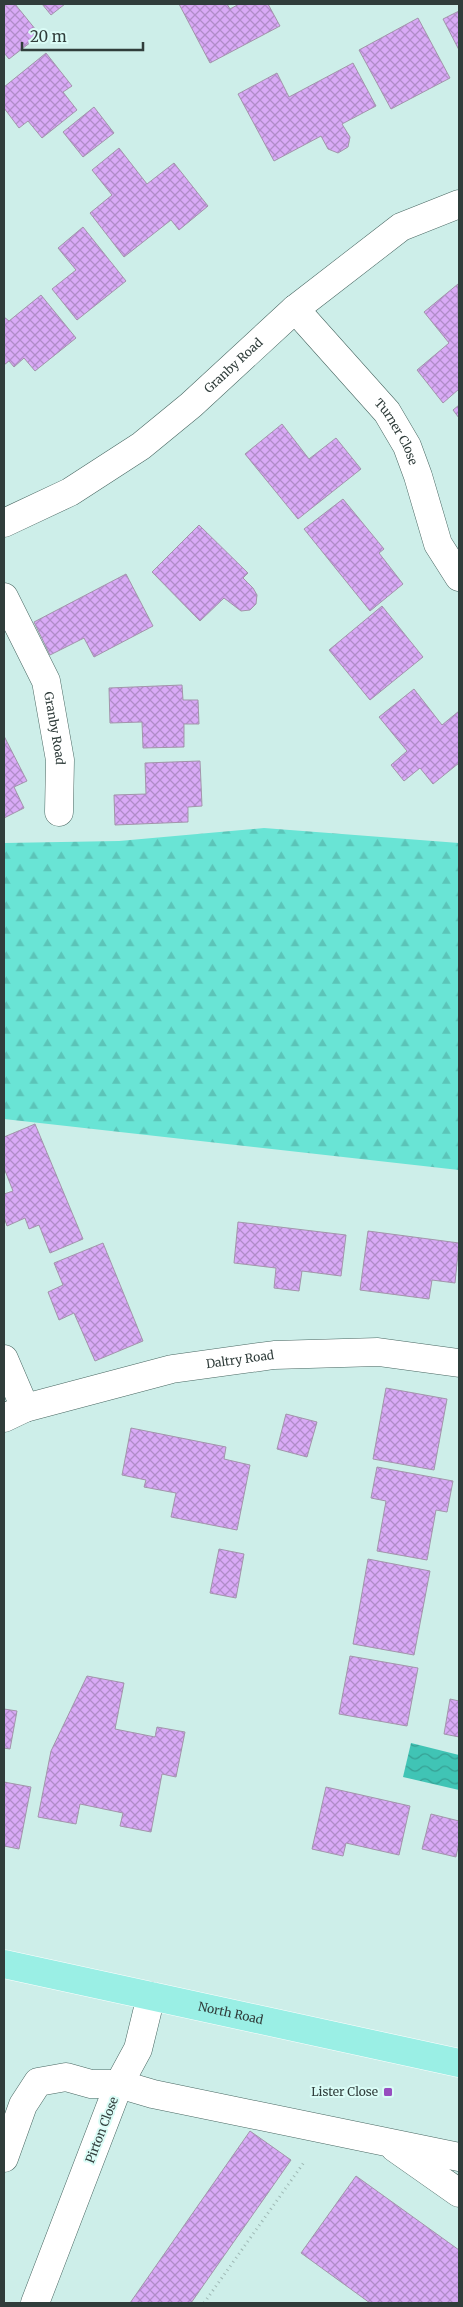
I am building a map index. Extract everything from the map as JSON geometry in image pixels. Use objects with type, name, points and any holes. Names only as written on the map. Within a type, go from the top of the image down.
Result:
[{"type":"main road","name":"North Road","points":[[4,1964],[459,2063]]},
{"type":"street","name":"Granby Road","points":[[4,523],[70,492],[141,446],[191,406],[295,309],[401,228],[459,204]]},
{"type":"street","name":"Turner Close","points":[[295,309],[392,420],[407,446],[416,468],[438,544],[459,578]]},
{"type":"street","name":"Granby Road","points":[[4,597],[46,681],[60,760],[59,812]]},
{"type":"street","name":"Daltry Road","points":[[4,1359],[14,1413],[172,1369],[274,1355],[378,1352],[459,1364]]},
{"type":"street","points":[[151,1996],[138,2049],[119,2084],[153,2094],[459,2157]]},
{"type":"street","name":"Pirton Close","points":[[4,2158],[23,2105],[38,2082],[66,2077],[91,2084],[119,2084],[36,2303]]},
{"type":"street","points":[[382,2140],[459,2193]]},
{"type":"path","points":[[204,2303],[327,2129]]},
{"type":"green space","points":[[264,828],[459,843],[459,1170],[4,1119],[4,843],[119,841]]},
{"type":"water","points":[[411,1743],[459,1755],[459,1790],[403,1777]]},
{"type":"building","points":[[4,4],[15,4],[40,35],[9,59],[4,53]]},
{"type":"building","points":[[42,4],[65,4],[51,15]]},
{"type":"building","points":[[179,4],[227,4],[230,9],[239,4],[268,4],[280,26],[210,63]]},
{"type":"building","points":[[459,11],[459,50],[443,19]]},
{"type":"building","points":[[418,18],[450,78],[391,109],[359,50]]},
{"type":"building","points":[[46,53],[72,86],[63,92],[77,110],[42,138],[28,121],[19,128],[4,108],[4,87]]},
{"type":"building","points":[[353,63],[376,106],[342,124],[350,137],[348,147],[338,153],[328,149],[321,136],[274,161],[238,94],[277,73],[289,97]]},
{"type":"building","points":[[94,107],[114,133],[83,157],[63,132]]},
{"type":"building","points":[[119,148],[147,184],[174,163],[208,206],[179,230],[171,220],[124,257],[90,213],[112,195],[92,170]]},
{"type":"building","points":[[83,227],[126,281],[77,320],[52,289],[76,270],[58,248]]},
{"type":"building","points":[[458,284],[459,389],[443,403],[417,370],[449,343],[424,312]]},
{"type":"building","points":[[41,295],[76,338],[35,371],[24,358],[14,367],[9,361],[4,365],[4,317],[9,321]]},
{"type":"building","points":[[459,405],[459,418],[453,410]]},
{"type":"building","points":[[282,424],[309,459],[336,438],[361,469],[298,519],[245,454]]},
{"type":"building","points":[[343,499],[384,549],[379,553],[403,584],[370,611],[304,529]]},
{"type":"building","points":[[199,525],[248,573],[243,578],[257,595],[256,604],[250,610],[241,611],[224,598],[200,621],[152,572]]},
{"type":"building","points":[[126,574],[153,626],[94,657],[84,638],[50,655],[34,622]]},
{"type":"building","points":[[382,606],[423,657],[370,700],[329,650]]},
{"type":"building","points":[[182,685],[183,700],[198,700],[199,724],[184,724],[184,747],[143,748],[142,722],[110,723],[109,688]]},
{"type":"building","points":[[414,689],[442,725],[459,711],[459,763],[433,784],[420,768],[404,781],[391,765],[407,751],[379,717]]},
{"type":"building","points":[[4,736],[27,781],[14,787],[24,808],[4,818]]},
{"type":"building","points":[[200,761],[202,806],[188,807],[188,822],[115,825],[114,795],[146,794],[145,763]]},
{"type":"building","points":[[35,1124],[83,1239],[50,1253],[39,1225],[29,1229],[25,1218],[7,1226],[4,1217],[4,1194],[13,1191],[4,1168],[4,1137]]},
{"type":"building","points":[[238,1222],[346,1235],[341,1276],[302,1271],[299,1291],[274,1288],[276,1268],[234,1263]]},
{"type":"building","points":[[368,1231],[459,1243],[455,1283],[432,1280],[429,1299],[360,1290]]},
{"type":"building","points":[[103,1243],[143,1341],[95,1361],[74,1313],[59,1320],[48,1292],[63,1285],[54,1263]]},
{"type":"building","points":[[386,1388],[447,1399],[434,1470],[373,1459]]},
{"type":"building","points":[[286,1414],[317,1422],[307,1457],[277,1449]]},
{"type":"building","points":[[131,1428],[226,1447],[224,1459],[250,1465],[237,1530],[171,1517],[176,1493],[144,1487],[146,1480],[122,1475]]},
{"type":"building","points":[[377,1467],[453,1481],[447,1512],[436,1510],[427,1560],[377,1551],[386,1501],[371,1498]]},
{"type":"building","points":[[219,1549],[244,1554],[236,1598],[210,1593]]},
{"type":"building","points":[[368,1559],[430,1571],[414,1655],[353,1644]]},
{"type":"building","points":[[350,1656],[418,1668],[407,1726],[339,1714]]},
{"type":"building","points":[[87,1676],[124,1683],[115,1729],[155,1737],[157,1727],[185,1732],[176,1777],[162,1774],[151,1832],[120,1826],[123,1813],[80,1804],[76,1824],[38,1817],[51,1751]]},
{"type":"building","points":[[450,1699],[459,1701],[459,1737],[444,1734]]},
{"type":"building","points":[[4,1709],[17,1711],[10,1749],[4,1748]]},
{"type":"building","points":[[4,1782],[31,1787],[19,1849],[4,1846]]},
{"type":"building","points":[[326,1787],[410,1806],[399,1855],[346,1843],[343,1856],[312,1849]]},
{"type":"building","points":[[431,1814],[459,1821],[459,1842],[456,1857],[422,1849]]},
{"type":"building","points":[[250,2131],[291,2160],[191,2303],[130,2303]]},
{"type":"building","points":[[356,2176],[459,2250],[459,2303],[370,2303],[301,2253]]},
{"type":"place","name":"Lister Close","points":[[388,2092]]}]
